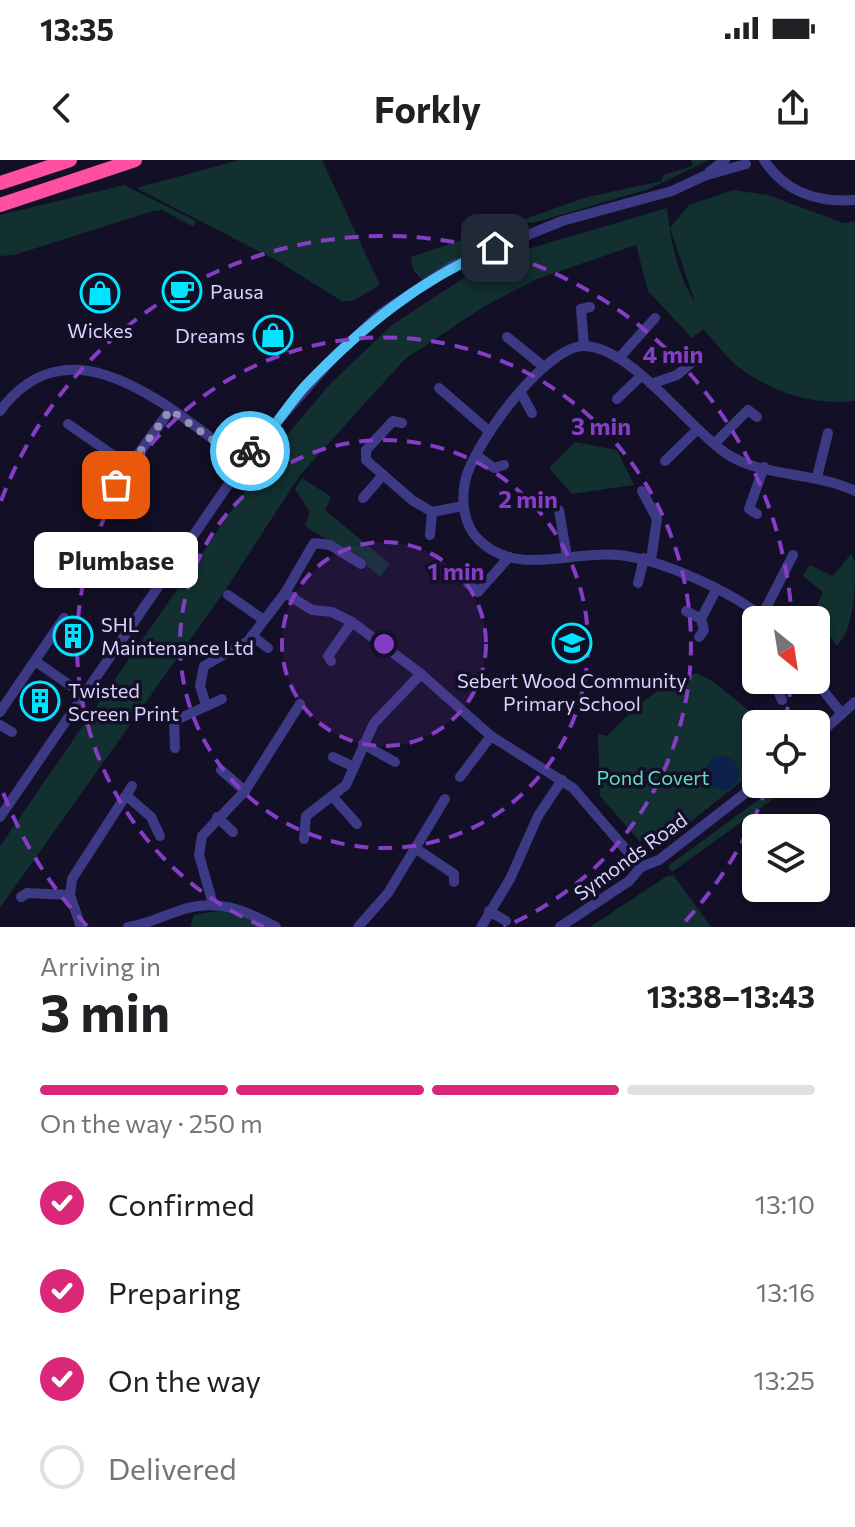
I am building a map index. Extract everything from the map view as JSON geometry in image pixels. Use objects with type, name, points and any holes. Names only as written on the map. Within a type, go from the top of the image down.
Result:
[{"type":"highway","points":[[0,183],[70,160]]},
{"type":"highway","points":[[0,205],[135,160]]},
{"type":"street","points":[[704,176],[725,160]]},
{"type":"street","points":[[0,817],[228,485],[240,459],[255,447],[304,387],[380,314],[452,266],[562,221],[672,191],[743,162],[764,160],[787,185],[814,198],[855,200]]},
{"type":"street","points":[[584,346],[581,309],[590,307]]},
{"type":"street","points":[[619,358],[655,318]]},
{"type":"street","points":[[507,337],[544,367]]},
{"type":"street","points":[[743,606],[648,559],[615,554],[535,561],[509,557],[491,550],[476,537],[463,506],[464,485],[476,455],[490,432],[544,367],[565,350],[584,346],[619,358],[728,455],[764,467],[817,477],[855,491]]},
{"type":"street","points":[[651,384],[677,375],[696,359]]},
{"type":"street","points":[[0,411],[31,383],[79,370],[126,380],[240,459]]},
{"type":"street","points":[[617,399],[641,376]]},
{"type":"street","points":[[439,388],[490,432]]},
{"type":"street","points":[[521,393],[532,413]]},
{"type":"street","points":[[116,485],[170,410]]},
{"type":"street","points":[[715,443],[748,410],[757,417]]},
{"type":"street","points":[[402,423],[393,421],[366,450],[366,460],[432,512],[463,506]]},
{"type":"street","points":[[68,424],[129,466]]},
{"type":"street","points":[[665,461],[698,429]]},
{"type":"street","points":[[817,477],[828,433]]},
{"type":"street","points":[[476,455],[494,468],[504,465]]},
{"type":"street","points":[[757,514],[749,509],[764,467]]},
{"type":"street","points":[[363,498],[383,475]]},
{"type":"street","points":[[638,583],[648,559],[657,519],[642,491]]},
{"type":"street","points":[[559,510],[567,557]]},
{"type":"street","points":[[430,535],[432,512]]},
{"type":"street","points":[[206,705],[200,680],[204,666],[240,648],[252,636],[285,593],[309,546],[314,543],[330,545],[361,564]]},
{"type":"street","points":[[770,606],[793,555]]},
{"type":"street","points":[[468,583],[478,592],[509,557]]},
{"type":"street","points":[[699,637],[704,630],[701,619],[716,590]]},
{"type":"street","points":[[285,593],[312,610],[332,612],[352,622],[421,674],[491,736],[562,780],[593,809],[641,867]]},
{"type":"street","points":[[228,595],[264,620]]},
{"type":"street","points":[[686,611],[701,619]]},
{"type":"street","points":[[0,712],[64,618]]},
{"type":"street","points":[[331,661],[328,656],[352,622]]},
{"type":"street","points":[[252,636],[268,648]]},
{"type":"street","points":[[35,661],[84,695]]},
{"type":"street","points":[[303,839],[306,816],[346,785],[363,744],[384,712],[421,674]]},
{"type":"street","points":[[779,694],[782,700]]},
{"type":"street","points":[[826,694],[842,714]]},
{"type":"street","points":[[175,748],[174,721],[222,699]]},
{"type":"street","points":[[830,725],[855,702]]},
{"type":"street","points":[[213,904],[199,855],[202,836],[245,791],[300,704]]},
{"type":"street","points":[[0,725],[12,732]]},
{"type":"street","points":[[460,777],[491,736]]},
{"type":"street","points":[[363,744],[395,762]]},
{"type":"street","points":[[333,757],[354,767]]},
{"type":"street","points":[[221,770],[245,791]]},
{"type":"street","points":[[481,927],[510,879],[538,816],[562,780]]},
{"type":"street","points":[[81,927],[70,895],[79,863],[130,791],[151,817],[160,836]]},
{"type":"street","points":[[332,796],[357,824]]},
{"type":"street","name":"Symonds Road","points":[[560,927],[617,890],[641,867],[659,860],[742,796]]},
{"type":"street","points":[[358,927],[388,893],[445,799]]},
{"type":"street","points":[[217,817],[233,832]]},
{"type":"street","points":[[415,848],[454,874],[454,882]]},
{"type":"street","points":[[21,897],[27,893],[70,895]]},
{"type":"street","points":[[132,927],[147,925],[179,910],[213,904],[233,906],[276,927]]},
{"type":"street","points":[[489,911],[506,921]]},
{"type":"green space","points":[[239,160],[322,160],[380,285],[353,301],[342,301],[278,261],[136,188]]},
{"type":"green space","points":[[691,160],[709,160],[649,189],[533,223],[519,221],[587,197],[662,181],[663,175],[693,166]]},
{"type":"green space","points":[[124,185],[196,221],[194,227],[162,210],[153,211],[14,255],[0,256],[0,215]]},
{"type":"green space","points":[[733,190],[768,195],[843,223],[855,221],[855,401],[808,399],[778,390],[737,366],[703,329],[692,338],[648,291],[636,245],[537,279],[483,307],[405,359],[300,475],[224,592],[0,908],[0,846],[269,456],[331,383],[392,325],[462,279],[521,251],[667,208],[670,232],[676,257],[695,302],[670,228],[689,205]]},
{"type":"green space","points":[[502,226],[506,234],[422,280],[413,270],[411,257]]},
{"type":"green space","points":[[575,442],[617,450],[634,485],[572,494],[549,468]]},
{"type":"green space","points":[[302,478],[331,497],[325,510],[390,564],[380,577],[359,559],[305,526],[310,512],[295,489]]},
{"type":"green space","points":[[851,554],[855,561],[853,607],[847,629],[837,646],[830,637],[830,606],[817,606],[823,592],[803,576],[810,565],[833,576]]},
{"type":"green space","name":"Pond Covert","points":[[696,673],[711,680],[748,710],[742,710],[742,781],[661,845],[652,833],[640,842],[600,796],[598,734],[607,736],[648,698]]},
{"type":"green space","points":[[761,798],[775,798],[752,814],[742,814],[742,822],[672,872],[668,866]]},
{"type":"green space","points":[[667,876],[674,876],[711,927],[590,927]]},
{"type":"green space","points":[[224,910],[237,912],[266,927],[190,927],[194,915]]},
{"type":"water","points":[[722,756],[734,761],[739,773],[734,785],[722,790],[710,785],[705,773],[710,761]]},
{"type":"way so far","points":[[116,485],[170,410],[240,459],[250,451]]},
{"type":"place","name":"Pausa","points":[[182,291]]},
{"type":"place","name":"Wickes","points":[[100,293]]},
{"type":"place","name":"Dreams","points":[[273,335]]},
{"type":"place","name":"Plumbase","points":[[116,485]]},
{"type":"place","name":"SHL Maintenance Ltd","points":[[73,636]]},
{"type":"place","name":"Sebert Wood Community Primary School","points":[[572,643]]},
{"type":"place","name":"Twisted Screen Print","points":[[40,701]]},
{"type":"route","points":[[250,451],[304,387],[380,314],[452,266],[495,248]]}]
